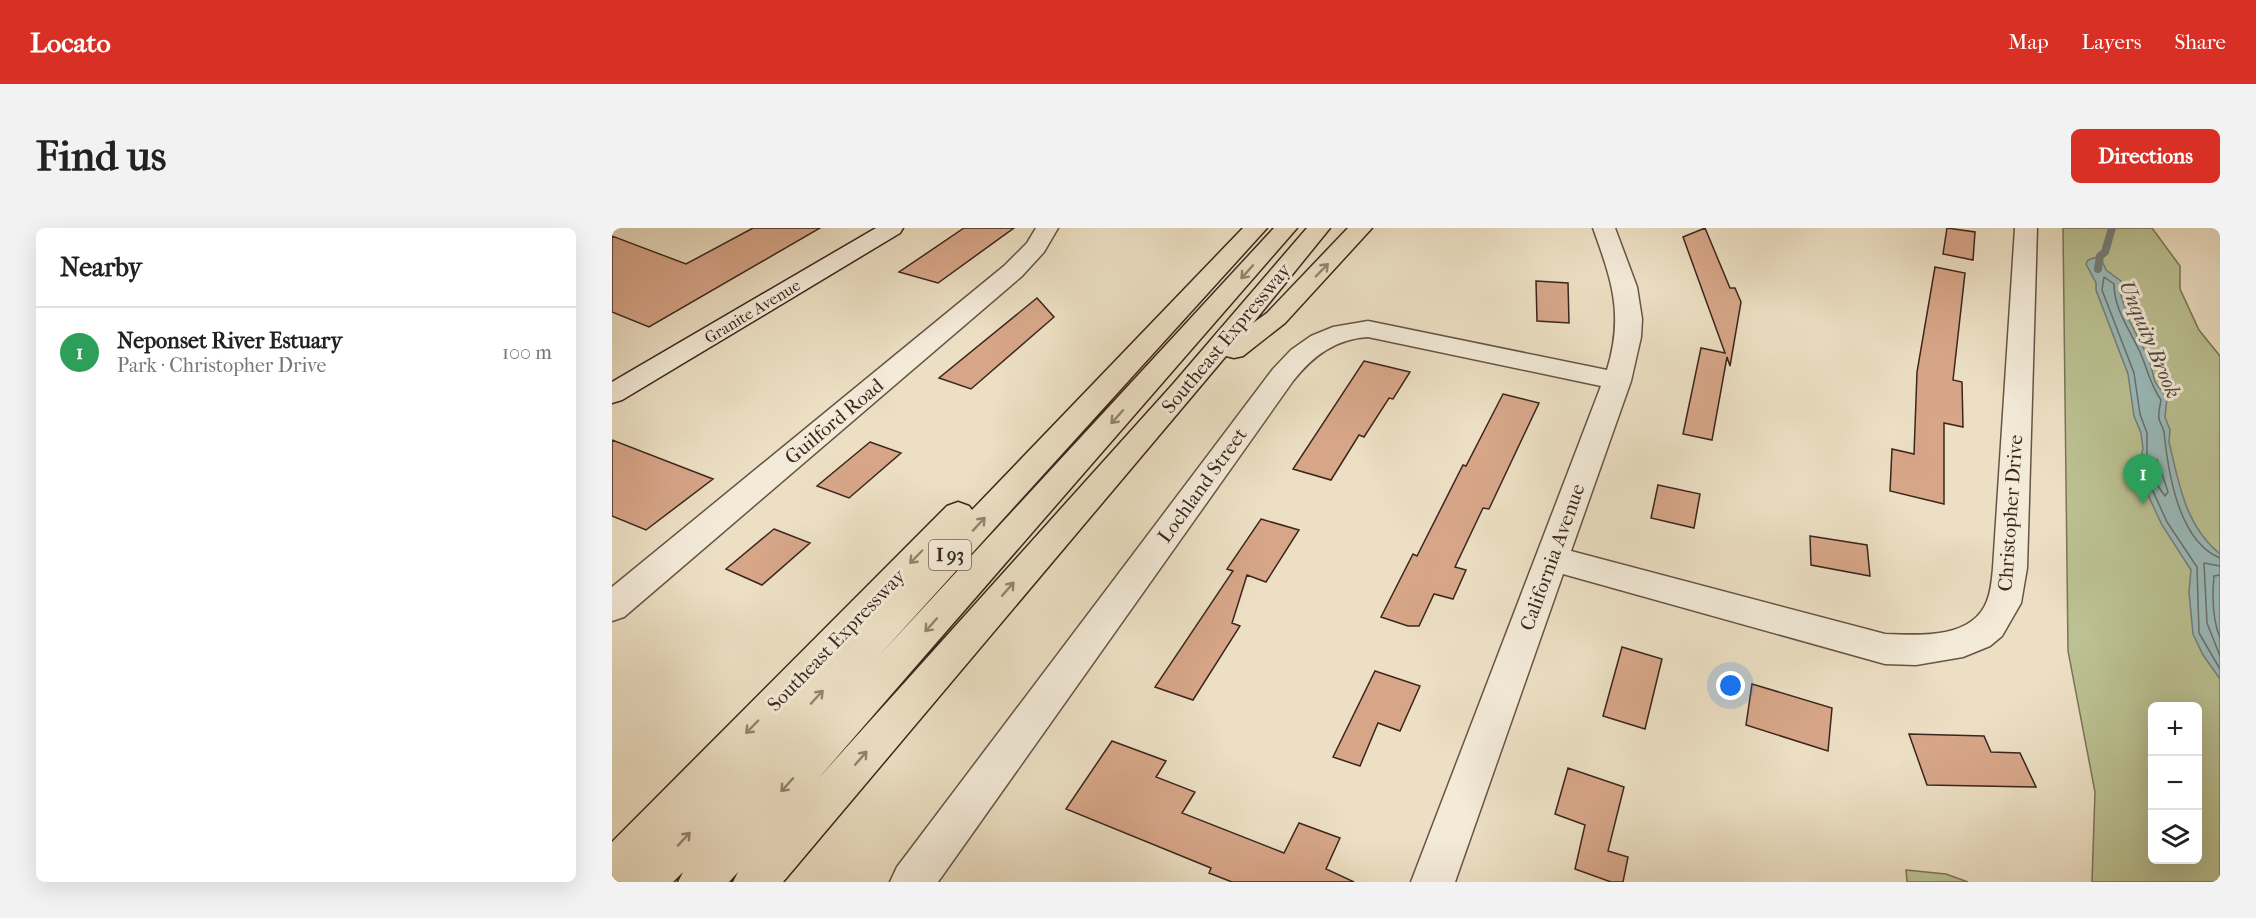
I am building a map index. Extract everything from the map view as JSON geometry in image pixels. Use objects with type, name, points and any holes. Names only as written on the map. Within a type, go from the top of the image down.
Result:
[{"type":"highway","name":"Southeast Expressway","points":[[612,872],[1234,228]]},
{"type":"highway","name":"I 93","points":[[644,882],[1256,228]]},
{"type":"highway","name":"I 93","points":[[700,882],[1286,228]]},
{"type":"highway","name":"Southeast Expressway","points":[[755,882],[1183,390],[1319,228]]},
{"type":"highway","points":[[1183,390],[1276,318],[1361,228]]},
{"type":"street","name":"Granite Avenue","points":[[612,393],[892,228]]},
{"type":"street","name":"Guilford Road","points":[[612,607],[1013,271],[1036,247],[1047,228]]},
{"type":"street","name":"California Avenue","points":[[1433,882],[1617,381],[1627,348],[1632,317],[1626,287],[1604,228]]},
{"type":"street","name":"Christopher Drive","points":[[1551,558],[1885,649],[1934,649],[1957,645],[1975,637],[1990,625],[1999,613],[2006,594],[2010,568],[2026,228]]},
{"type":"street","name":"Lochland Street","points":[[912,882],[1282,375],[1304,351],[1333,334],[1349,330],[1368,330],[1617,381]]},
{"type":"green space","points":[[2063,228],[2152,228],[2180,266],[2180,289],[2199,330],[2220,356],[2220,882],[2092,882],[2095,792],[2068,651]]},
{"type":"green space","points":[[1906,870],[1946,874],[1968,882],[1907,882]]},
{"type":"water","points":[[2100,256],[2106,270],[2121,281],[2120,292],[2129,320],[2149,359],[2155,382],[2167,398],[2165,417],[2170,430],[2169,442],[2185,503],[2199,530],[2220,554],[2220,679],[2203,655],[2193,634],[2189,592],[2191,570],[2162,525],[2141,480],[2139,463],[2143,449],[2141,433],[2134,416],[2128,374],[2096,290],[2096,283],[2086,264],[2088,260]]},
{"type":"building","points":[[753,228],[820,228],[649,327],[612,312],[612,236],[686,264]]},
{"type":"building","points":[[964,228],[1014,228],[938,283],[899,272]]},
{"type":"building","points":[[1705,228],[1730,288],[1735,288],[1741,302],[1730,366],[1727,357],[1712,440],[1683,434],[1701,348],[1725,353],[1683,237]]},
{"type":"building","points":[[1947,228],[1975,232],[1973,260],[1943,254]]},
{"type":"building","points":[[1935,267],[1965,273],[1953,380],[1962,382],[1963,427],[1944,423],[1944,504],[1890,491],[1892,449],[1914,454],[1917,372]]},
{"type":"building","points":[[1536,281],[1568,283],[1569,323],[1537,321]]},
{"type":"building","points":[[1037,298],[1054,317],[971,389],[939,378]]},
{"type":"building","points":[[1364,361],[1410,372],[1393,399],[1389,398],[1364,437],[1359,435],[1331,480],[1293,469]]},
{"type":"building","points":[[1503,394],[1539,403],[1489,509],[1483,508],[1455,567],[1466,570],[1453,599],[1434,594],[1419,626],[1408,626],[1381,617],[1413,554],[1417,556],[1463,465],[1466,466]]},
{"type":"building","points":[[612,440],[713,479],[646,530],[612,516]]},
{"type":"building","points":[[870,442],[901,453],[849,498],[817,486]]},
{"type":"building","points":[[1658,485],[1700,494],[1694,528],[1651,518]]},
{"type":"building","points":[[1261,519],[1299,530],[1266,582],[1247,575],[1232,623],[1240,626],[1193,700],[1155,687],[1233,571],[1227,569]]},
{"type":"building","points":[[774,529],[810,543],[762,585],[726,569]]},
{"type":"building","points":[[1810,536],[1867,545],[1870,576],[1811,565]]},
{"type":"building","points":[[1622,647],[1662,659],[1645,729],[1603,716]]},
{"type":"building","points":[[1375,671],[1420,686],[1400,731],[1378,723],[1360,766],[1333,757]]},
{"type":"building","points":[[1752,684],[1832,708],[1828,751],[1746,725]]},
{"type":"building","points":[[1909,734],[1984,736],[1991,752],[2020,753],[2036,787],[1927,785]]},
{"type":"building","points":[[1112,741],[1166,761],[1156,777],[1195,792],[1182,813],[1284,853],[1299,823],[1340,838],[1326,869],[1354,882],[1232,882],[1209,873],[1211,868],[1066,809]]},
{"type":"building","points":[[1568,768],[1624,787],[1608,851],[1628,857],[1623,882],[1611,882],[1575,869],[1585,825],[1555,814]]},
{"type":"waterway","name":"Unquity Brook","points":[[2098,269],[2100,256],[2105,252],[2112,228]]},
{"type":"place","name":"Neponset River Estuary","points":[[2143,504]]}]
